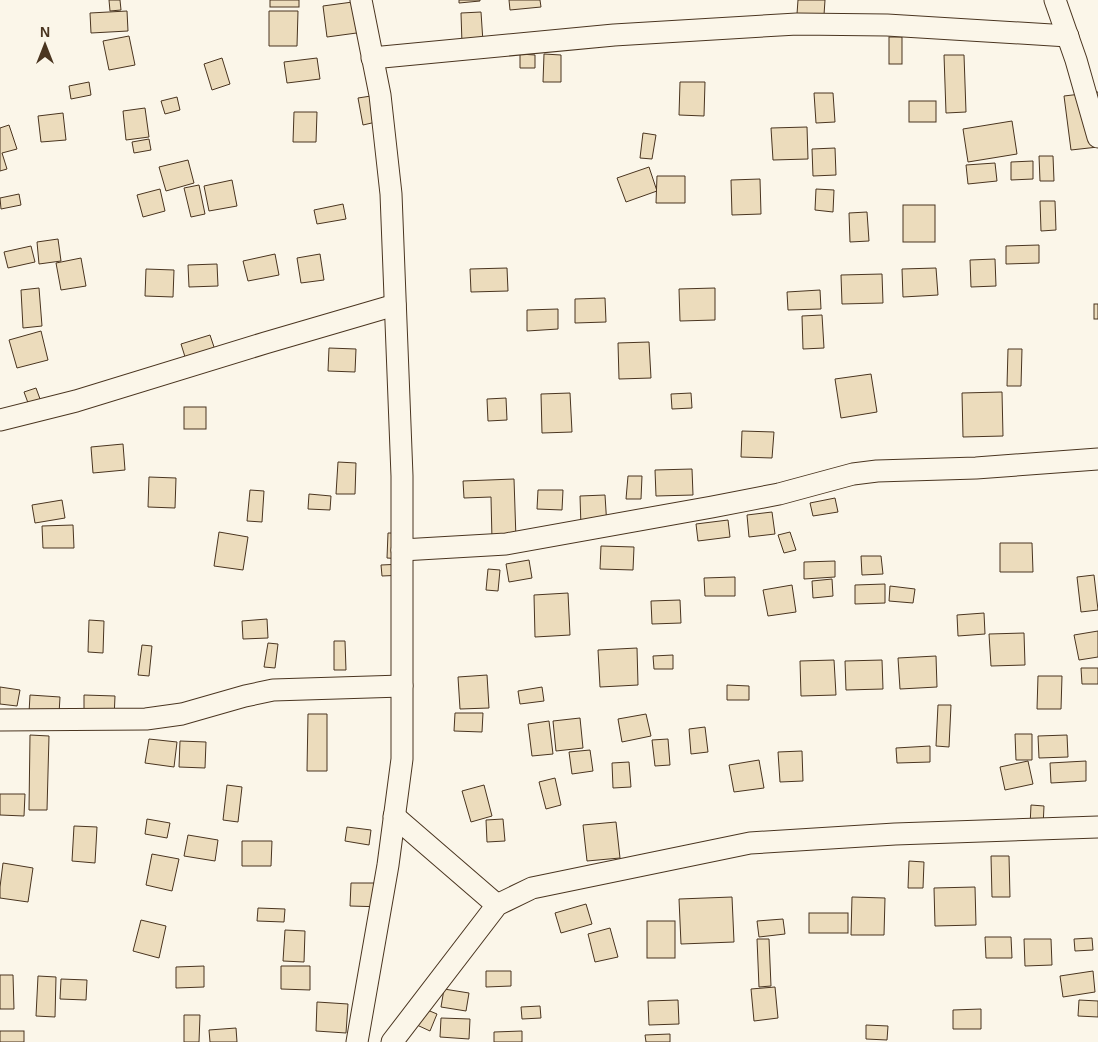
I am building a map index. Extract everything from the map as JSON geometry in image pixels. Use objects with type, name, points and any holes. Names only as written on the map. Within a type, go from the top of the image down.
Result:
[{"type":"street","points":[[357,1042],[388,864],[402,759],[402,476],[391,194],[380,94],[361,0]]},
{"type":"street","points":[[1055,0],[1096,124]]},
{"type":"street","points":[[372,58],[614,35],[797,24],[887,25],[1068,36]]},
{"type":"street","points":[[0,420],[76,401],[396,305]]},
{"type":"street","points":[[402,550],[506,544],[779,494],[853,474],[877,471],[976,468],[1098,460]]},
{"type":"street","points":[[0,720],[146,719],[182,714],[273,690],[402,686]]},
{"type":"street","points":[[394,816],[497,905]]},
{"type":"street","points":[[392,1042],[497,905],[532,888],[750,843],[895,834],[1098,827]]},
{"type":"building","points":[[109,0],[120,0],[121,10],[110,11]]},
{"type":"building","points":[[270,0],[299,0],[299,7],[270,7]]},
{"type":"building","points":[[459,0],[480,0],[480,1],[459,3]]},
{"type":"building","points":[[509,0],[540,0],[541,7],[510,10]]},
{"type":"building","points":[[798,0],[825,0],[824,15],[797,14]]},
{"type":"building","points":[[360,1],[364,32],[327,37],[323,6]]},
{"type":"building","points":[[127,11],[128,31],[91,33],[90,13]]},
{"type":"building","points":[[269,11],[298,11],[297,46],[269,46]]},
{"type":"building","points":[[481,12],[483,42],[462,44],[461,13]]},
{"type":"building","points":[[129,36],[135,65],[109,70],[103,41]]},
{"type":"building","points":[[889,37],[902,37],[902,64],[889,64]]},
{"type":"building","points":[[520,54],[535,55],[535,68],[520,68]]},
{"type":"building","points":[[544,54],[561,55],[561,82],[543,82]]},
{"type":"building","points":[[944,55],[964,55],[966,112],[946,113]]},
{"type":"building","points":[[222,58],[230,84],[212,90],[204,64]]},
{"type":"building","points":[[317,58],[320,79],[287,83],[284,62]]},
{"type":"building","points":[[89,82],[91,95],[71,99],[69,86]]},
{"type":"building","points":[[680,82],[705,82],[704,116],[679,115]]},
{"type":"building","points":[[1098,92],[1098,147],[1071,150],[1064,96]]},
{"type":"building","points":[[814,93],[833,93],[835,122],[816,123]]},
{"type":"building","points":[[371,96],[376,122],[363,125],[358,98]]},
{"type":"building","points":[[177,97],[180,110],[165,114],[161,101]]},
{"type":"building","points":[[909,101],[936,101],[936,122],[909,122]]},
{"type":"building","points":[[145,108],[149,137],[126,140],[123,111]]},
{"type":"building","points":[[294,112],[317,112],[316,142],[293,142]]},
{"type":"building","points":[[63,113],[66,140],[41,142],[38,116]]},
{"type":"building","points":[[1012,121],[1017,154],[968,162],[963,129]]},
{"type":"building","points":[[9,125],[17,149],[2,153],[7,169],[0,171],[0,128]]},
{"type":"building","points":[[807,127],[808,159],[773,160],[771,128]]},
{"type":"building","points":[[643,133],[656,135],[652,159],[640,158]]},
{"type":"building","points":[[149,139],[151,150],[134,153],[132,142]]},
{"type":"building","points":[[835,148],[836,175],[813,176],[812,149]]},
{"type":"building","points":[[1039,156],[1053,156],[1054,181],[1040,181]]},
{"type":"building","points":[[188,160],[194,183],[166,191],[159,167]]},
{"type":"building","points":[[1033,161],[1033,179],[1011,180],[1011,162]]},
{"type":"building","points":[[995,163],[997,181],[968,184],[966,165]]},
{"type":"building","points":[[649,167],[657,191],[626,202],[617,178]]},
{"type":"building","points":[[657,176],[685,176],[685,203],[656,203]]},
{"type":"building","points":[[760,179],[761,214],[732,215],[731,180]]},
{"type":"building","points":[[232,180],[237,206],[209,211],[204,186]]},
{"type":"building","points":[[199,185],[205,214],[191,217],[184,188]]},
{"type":"building","points":[[160,189],[165,211],[143,217],[137,195]]},
{"type":"building","points":[[816,189],[834,190],[833,212],[815,210]]},
{"type":"building","points":[[19,194],[21,205],[1,209],[0,198]]},
{"type":"building","points":[[1040,201],[1055,201],[1056,230],[1041,231]]},
{"type":"building","points":[[343,204],[346,219],[317,224],[314,210]]},
{"type":"building","points":[[903,205],[935,205],[935,242],[903,242]]},
{"type":"building","points":[[867,212],[869,241],[850,242],[849,213]]},
{"type":"building","points":[[58,239],[61,261],[39,264],[37,242]]},
{"type":"building","points":[[1039,245],[1039,263],[1006,264],[1006,246]]},
{"type":"building","points":[[31,246],[35,262],[8,268],[4,252]]},
{"type":"building","points":[[275,254],[279,275],[248,281],[243,261]]},
{"type":"building","points":[[320,254],[324,280],[301,283],[297,258]]},
{"type":"building","points":[[81,258],[86,286],[61,290],[56,263]]},
{"type":"building","points":[[995,259],[996,286],[971,287],[970,260]]},
{"type":"building","points":[[217,264],[218,286],[189,287],[188,265]]},
{"type":"building","points":[[507,268],[508,291],[471,292],[470,269]]},
{"type":"building","points":[[936,268],[938,295],[903,297],[902,269]]},
{"type":"building","points":[[146,269],[174,270],[173,297],[145,296]]},
{"type":"building","points":[[882,274],[883,303],[842,304],[841,275]]},
{"type":"building","points":[[39,288],[42,326],[23,328],[21,290]]},
{"type":"building","points":[[715,288],[715,320],[680,321],[679,289]]},
{"type":"building","points":[[820,290],[821,309],[788,310],[787,292]]},
{"type":"building","points":[[605,298],[606,322],[575,323],[575,299]]},
{"type":"building","points":[[1094,304],[1098,304],[1098,319],[1094,319]]},
{"type":"building","points":[[558,309],[558,329],[527,331],[527,310]]},
{"type":"building","points":[[822,315],[824,348],[803,349],[802,316]]},
{"type":"building","points":[[41,331],[48,360],[17,368],[9,340]]},
{"type":"building","points":[[210,335],[215,350],[186,360],[181,344]]},
{"type":"building","points":[[649,342],[651,378],[619,379],[618,343]]},
{"type":"building","points":[[329,348],[356,349],[355,372],[328,371]]},
{"type":"building","points":[[1008,349],[1022,349],[1021,386],[1007,386]]},
{"type":"building","points":[[871,374],[877,412],[841,418],[835,379]]},
{"type":"building","points":[[36,388],[43,407],[31,411],[24,392]]},
{"type":"building","points":[[1002,392],[1003,436],[963,437],[962,393]]},
{"type":"building","points":[[570,393],[572,432],[542,433],[541,394]]},
{"type":"building","points":[[691,393],[692,408],[672,409],[671,394]]},
{"type":"building","points":[[506,398],[507,420],[488,421],[487,399]]},
{"type":"building","points":[[184,407],[206,407],[206,429],[184,429]]},
{"type":"building","points":[[742,431],[774,432],[772,458],[741,457]]},
{"type":"building","points":[[123,444],[125,470],[93,473],[91,447]]},
{"type":"building","points":[[338,462],[356,463],[355,494],[336,494]]},
{"type":"building","points":[[692,469],[693,495],[656,496],[655,470]]},
{"type":"building","points":[[628,476],[642,476],[641,499],[626,499]]},
{"type":"building","points":[[149,477],[176,478],[175,508],[148,507]]},
{"type":"building","points":[[514,479],[516,539],[492,540],[491,497],[464,498],[463,481]]},
{"type":"building","points":[[250,490],[264,491],[262,522],[247,521]]},
{"type":"building","points":[[538,490],[563,490],[562,510],[537,509]]},
{"type":"building","points":[[309,494],[331,496],[330,510],[308,509]]},
{"type":"building","points":[[605,495],[607,527],[581,527],[580,496]]},
{"type":"building","points":[[835,498],[838,512],[813,516],[810,503]]},
{"type":"building","points":[[62,500],[65,518],[35,523],[32,505]]},
{"type":"building","points":[[772,512],[775,534],[749,537],[747,515]]},
{"type":"building","points":[[728,520],[730,537],[698,541],[696,524]]},
{"type":"building","points":[[73,525],[74,548],[43,548],[42,526]]},
{"type":"building","points":[[219,532],[248,537],[243,570],[214,566]]},
{"type":"building","points":[[790,532],[796,550],[784,553],[778,535]]},
{"type":"building","points":[[388,533],[405,533],[404,559],[387,558]]},
{"type":"building","points":[[1000,543],[1032,543],[1033,572],[1000,572]]},
{"type":"building","points":[[601,546],[634,547],[633,570],[600,569]]},
{"type":"building","points":[[861,556],[881,556],[883,574],[862,575]]},
{"type":"building","points":[[529,560],[532,578],[509,582],[506,564]]},
{"type":"building","points":[[835,561],[835,577],[804,579],[804,562]]},
{"type":"building","points":[[403,564],[404,575],[382,576],[381,565]]},
{"type":"building","points":[[488,569],[500,570],[498,591],[486,590]]},
{"type":"building","points":[[1094,575],[1098,610],[1081,612],[1077,577]]},
{"type":"building","points":[[735,577],[735,596],[705,596],[704,578]]},
{"type":"building","points":[[832,579],[833,596],[813,598],[812,581]]},
{"type":"building","points":[[885,584],[885,603],[855,604],[855,585]]},
{"type":"building","points":[[792,585],[796,612],[768,616],[763,590]]},
{"type":"building","points":[[890,586],[915,589],[913,603],[889,601]]},
{"type":"building","points":[[568,593],[570,635],[535,637],[534,595]]},
{"type":"building","points":[[680,600],[681,623],[652,624],[651,601]]},
{"type":"building","points":[[984,613],[985,634],[958,636],[957,615]]},
{"type":"building","points":[[267,619],[268,638],[243,639],[242,621]]},
{"type":"building","points":[[89,620],[104,621],[103,653],[88,652]]},
{"type":"building","points":[[1098,631],[1098,657],[1079,660],[1074,635]]},
{"type":"building","points":[[1024,633],[1025,665],[991,666],[989,634]]},
{"type":"building","points":[[334,641],[345,641],[346,670],[334,670]]},
{"type":"building","points":[[268,643],[278,644],[275,668],[264,667]]},
{"type":"building","points":[[142,645],[152,646],[149,676],[138,675]]},
{"type":"building","points":[[637,648],[638,685],[600,687],[598,650]]},
{"type":"building","points":[[673,655],[673,669],[654,669],[653,656]]},
{"type":"building","points":[[936,656],[937,687],[900,689],[898,658]]},
{"type":"building","points":[[834,660],[836,695],[801,696],[800,661]]},
{"type":"building","points":[[882,660],[883,689],[846,690],[845,661]]},
{"type":"building","points":[[1081,668],[1098,668],[1098,684],[1082,684]]},
{"type":"building","points":[[487,675],[489,708],[460,709],[458,677]]},
{"type":"building","points":[[1038,676],[1062,676],[1061,709],[1037,709]]},
{"type":"building","points":[[727,685],[749,686],[749,700],[727,700]]},
{"type":"building","points":[[0,687],[20,690],[17,706],[0,704]]},
{"type":"building","points":[[542,687],[544,701],[520,704],[518,691]]},
{"type":"building","points":[[30,695],[60,697],[59,714],[29,713]]},
{"type":"building","points":[[84,695],[115,696],[114,719],[84,718]]},
{"type":"building","points":[[938,705],[951,705],[949,747],[936,746]]},
{"type":"building","points":[[455,713],[483,713],[482,732],[454,731]]},
{"type":"building","points":[[308,714],[327,714],[327,771],[307,771]]},
{"type":"building","points":[[646,714],[651,736],[622,742],[618,719]]},
{"type":"building","points":[[580,718],[583,748],[556,751],[553,721]]},
{"type":"building","points":[[549,721],[553,754],[532,756],[528,724]]},
{"type":"building","points":[[705,727],[708,752],[691,754],[689,729]]},
{"type":"building","points":[[1015,734],[1032,734],[1032,760],[1016,760]]},
{"type":"building","points":[[30,735],[49,736],[47,810],[29,810]]},
{"type":"building","points":[[1067,735],[1068,757],[1039,758],[1038,736]]},
{"type":"building","points":[[149,739],[177,742],[174,767],[145,763]]},
{"type":"building","points":[[668,739],[670,765],[655,766],[652,740]]},
{"type":"building","points":[[180,741],[206,742],[205,768],[179,767]]},
{"type":"building","points":[[930,746],[930,762],[897,763],[896,748]]},
{"type":"building","points":[[590,750],[593,771],[572,774],[569,752]]},
{"type":"building","points":[[802,751],[803,781],[780,782],[778,752]]},
{"type":"building","points":[[759,760],[764,788],[734,792],[729,765]]},
{"type":"building","points":[[1028,761],[1033,784],[1005,790],[1000,767]]},
{"type":"building","points":[[1086,761],[1086,781],[1051,783],[1050,763]]},
{"type":"building","points":[[629,762],[631,787],[613,788],[612,763]]},
{"type":"building","points":[[555,778],[561,805],[546,809],[539,782]]},
{"type":"building","points":[[227,785],[242,787],[238,822],[223,820]]},
{"type":"building","points":[[484,785],[492,816],[471,822],[462,791]]},
{"type":"building","points":[[0,794],[25,794],[24,816],[0,815]]},
{"type":"building","points":[[1031,805],[1044,806],[1043,827],[1030,826]]},
{"type":"building","points":[[147,819],[170,823],[167,838],[145,834]]},
{"type":"building","points":[[503,819],[505,841],[487,842],[486,820]]},
{"type":"building","points":[[616,822],[620,858],[587,861],[583,825]]},
{"type":"building","points":[[74,826],[97,827],[95,863],[72,861]]},
{"type":"building","points":[[347,827],[371,830],[369,845],[345,841]]},
{"type":"building","points":[[188,835],[218,840],[215,861],[184,856]]},
{"type":"building","points":[[242,841],[272,841],[271,866],[242,866]]},
{"type":"building","points":[[152,854],[179,859],[172,891],[146,885]]},
{"type":"building","points":[[991,856],[1009,856],[1010,897],[992,897]]},
{"type":"building","points":[[909,861],[924,862],[923,888],[908,888]]},
{"type":"building","points":[[3,863],[33,868],[28,902],[0,898]]},
{"type":"building","points":[[351,883],[386,883],[385,907],[350,906]]},
{"type":"building","points":[[975,887],[976,925],[935,926],[934,888]]},
{"type":"building","points":[[732,897],[734,942],[681,944],[679,899]]},
{"type":"building","points":[[852,897],[885,898],[884,935],[851,935]]},
{"type":"building","points":[[586,904],[592,924],[561,933],[555,913]]},
{"type":"building","points":[[258,908],[285,909],[284,922],[257,921]]},
{"type":"building","points":[[809,913],[848,913],[848,933],[809,933]]},
{"type":"building","points":[[783,919],[785,934],[759,937],[757,921]]},
{"type":"building","points":[[141,920],[166,926],[159,958],[133,951]]},
{"type":"building","points":[[647,921],[675,921],[675,958],[647,958]]},
{"type":"building","points":[[610,928],[618,957],[595,962],[588,934]]},
{"type":"building","points":[[285,930],[305,931],[304,962],[283,961]]},
{"type":"building","points":[[985,937],[1011,937],[1012,958],[986,958]]},
{"type":"building","points":[[1092,938],[1093,950],[1075,951],[1074,939]]},
{"type":"building","points":[[757,939],[769,939],[771,986],[759,987]]},
{"type":"building","points":[[1024,939],[1051,939],[1052,965],[1025,966]]},
{"type":"building","points":[[204,966],[204,987],[176,988],[176,967]]},
{"type":"building","points":[[281,966],[310,966],[310,990],[281,989]]},
{"type":"building","points":[[486,971],[511,971],[511,986],[486,987]]},
{"type":"building","points":[[1093,971],[1095,992],[1063,997],[1060,976]]},
{"type":"building","points":[[0,975],[13,975],[14,1009],[0,1009]]},
{"type":"building","points":[[38,976],[56,977],[55,1017],[36,1016]]},
{"type":"building","points":[[61,979],[87,980],[86,1000],[60,999]]},
{"type":"building","points":[[775,987],[778,1018],[754,1021],[751,989]]},
{"type":"building","points":[[444,989],[469,993],[466,1011],[441,1007]]},
{"type":"building","points":[[678,1000],[679,1024],[649,1025],[648,1001]]},
{"type":"building","points":[[1079,1000],[1098,1001],[1098,1017],[1078,1016]]},
{"type":"building","points":[[317,1002],[348,1004],[346,1033],[316,1031]]},
{"type":"building","points":[[413,1004],[437,1014],[430,1031],[406,1020]]},
{"type":"building","points":[[540,1006],[541,1018],[522,1019],[521,1007]]},
{"type":"building","points":[[981,1009],[981,1029],[953,1029],[953,1010]]},
{"type":"building","points":[[184,1015],[200,1015],[199,1042],[184,1042]]},
{"type":"building","points":[[441,1018],[470,1019],[469,1039],[440,1037]]},
{"type":"building","points":[[866,1025],[888,1026],[887,1040],[866,1039]]},
{"type":"building","points":[[236,1028],[237,1042],[210,1042],[209,1030]]},
{"type":"building","points":[[0,1031],[24,1031],[24,1042],[0,1042]]},
{"type":"building","points":[[522,1031],[522,1042],[494,1042],[494,1032]]},
{"type":"building","points":[[670,1034],[670,1042],[646,1042],[645,1035]]}]
